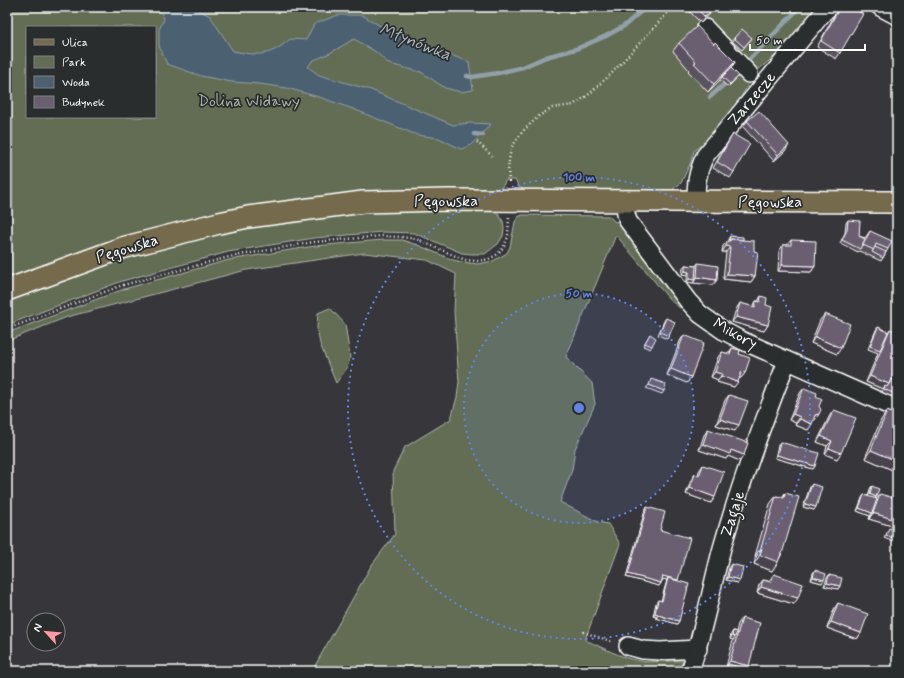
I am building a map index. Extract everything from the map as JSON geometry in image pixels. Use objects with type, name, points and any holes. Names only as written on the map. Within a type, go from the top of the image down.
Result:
[{"type":"main road","name":"Pęgowska","points":[[7,290],[122,248],[212,225],[248,217],[363,202],[446,200],[897,202]]},
{"type":"street","name":"Zarzecze","points":[[696,201],[696,180],[705,156],[823,12],[829,7]]},
{"type":"street","points":[[880,7],[897,16]]},
{"type":"street","points":[[705,28],[749,74]]},
{"type":"street","name":"Mikory","points":[[625,201],[628,222],[688,301],[700,314],[724,331],[787,361],[897,408]]},
{"type":"street","name":"Zagaje","points":[[690,671],[698,649],[722,547],[748,466],[787,361]]},
{"type":"street","points":[[628,646],[643,650],[660,651],[698,649]]},
{"type":"path","points":[[510,201],[508,168],[511,148],[523,131],[539,116],[552,108],[573,105],[587,96],[612,73],[673,7]]},
{"type":"path","points":[[477,142],[492,156]]},
{"type":"path","points":[[7,329],[123,285],[229,257],[314,242],[382,236],[402,236],[416,239],[465,260],[478,261],[489,259],[498,254],[504,246],[508,237],[509,222]]},
{"type":"path","points":[[583,632],[628,646]]},
{"type":"green space","name":"Dolina Widawy","points":[[7,7],[819,7],[788,45],[757,71],[721,129],[694,151],[691,162],[681,183],[668,193],[530,193],[519,187],[515,180],[506,180],[502,187],[495,191],[371,195],[7,281]]},
{"type":"green space","points":[[491,211],[498,214],[503,221],[503,236],[498,244],[485,254],[462,253],[414,233],[382,232],[314,238],[228,252],[122,281],[7,325],[7,301],[125,258],[221,233],[363,213]]},
{"type":"green space","points":[[522,215],[609,216],[615,222],[620,221],[682,302],[680,308],[670,300],[616,235],[566,357],[592,383],[595,404],[575,449],[572,470],[560,502],[598,522],[608,524],[620,544],[585,640],[633,660],[649,662],[683,661],[678,671],[312,671],[371,566],[395,534],[393,471],[405,447],[451,419],[457,397],[459,382],[454,311],[456,274],[427,260],[364,253],[246,270],[67,317],[7,341],[7,333],[124,289],[229,260],[315,246],[382,240],[402,240],[453,260],[478,264],[493,261],[507,253],[510,247],[515,222],[518,217]]},
{"type":"green space","points":[[330,308],[345,324],[350,357],[347,368],[336,383],[320,344],[317,328],[318,313]]},
{"type":"water","points":[[154,7],[193,7],[210,16],[233,51],[250,54],[263,54],[270,52],[283,45],[290,39],[306,40],[314,24],[338,15],[362,15],[392,33],[469,62],[473,90],[461,92],[445,88],[421,72],[389,64],[376,52],[354,39],[330,53],[312,61],[308,67],[319,75],[371,90],[453,125],[470,123],[491,124],[471,145],[461,149],[439,138],[417,135],[353,109],[287,88],[232,82],[201,76],[167,64],[159,46],[159,30],[164,19],[161,12]]},
{"type":"building","points":[[695,7],[714,7],[705,17]]},
{"type":"building","points":[[840,7],[851,7],[863,14],[840,53],[821,41]]},
{"type":"building","points":[[697,26],[714,44],[715,42],[735,62],[714,84],[694,63],[696,62],[679,43]]},
{"type":"building","points":[[742,29],[752,38],[744,47],[734,38]]},
{"type":"building","points":[[731,68],[739,76],[730,84],[722,77]]},
{"type":"building","points":[[759,111],[789,145],[778,155],[747,121]]},
{"type":"building","points":[[733,134],[750,144],[734,172],[717,162]]},
{"type":"building","points":[[848,220],[860,221],[859,236],[865,239],[860,249],[842,240],[847,230]]},
{"type":"building","points":[[870,231],[892,241],[888,249],[876,244],[874,250],[863,245]]},
{"type":"building","points":[[730,236],[743,237],[743,240],[729,240]]},
{"type":"building","points":[[731,239],[754,241],[754,251],[758,252],[755,276],[727,274],[730,247],[726,246],[727,241],[730,241]]},
{"type":"building","points":[[791,240],[816,241],[815,266],[782,265],[783,245],[791,245]]},
{"type":"building","points":[[875,247],[886,252],[883,258],[872,252]]},
{"type":"building","points":[[698,263],[718,266],[717,280],[697,277]]},
{"type":"building","points":[[685,265],[696,266],[695,280],[689,279],[689,272],[685,271]]},
{"type":"building","points":[[761,296],[767,298],[766,305],[772,307],[768,325],[736,317],[740,303],[755,307],[756,301],[760,302]]},
{"type":"building","points":[[825,314],[850,324],[841,348],[815,337]]},
{"type":"building","points":[[666,318],[675,322],[669,336],[660,332]]},
{"type":"building","points":[[878,327],[888,332],[880,350],[870,346]]},
{"type":"building","points":[[890,329],[897,332],[897,365],[889,384],[870,376]]},
{"type":"building","points":[[650,334],[656,338],[652,346],[645,343]]},
{"type":"building","points":[[684,335],[704,343],[691,377],[671,369]]},
{"type":"building","points":[[732,348],[740,350],[739,354],[750,358],[745,373],[742,371],[738,382],[721,376],[722,374],[715,372],[722,352],[730,354]]},
{"type":"building","points":[[651,379],[666,384],[664,391],[649,385]]},
{"type":"building","points":[[891,379],[897,381],[897,395],[884,389],[885,386],[887,387]]},
{"type":"building","points":[[804,388],[817,393],[816,396],[822,399],[819,406],[821,410],[819,414],[815,415],[812,424],[793,414]]},
{"type":"building","points":[[729,395],[748,401],[739,425],[720,419]]},
{"type":"building","points":[[834,410],[856,418],[841,453],[829,448],[832,441],[821,436]]},
{"type":"building","points":[[887,411],[897,415],[897,461],[871,450]]},
{"type":"building","points":[[708,429],[748,443],[744,455],[731,450],[730,454],[703,444]]},
{"type":"building","points":[[780,442],[819,453],[815,466],[777,455]]},
{"type":"building","points":[[703,465],[724,472],[715,497],[690,488],[695,474],[699,476]]},
{"type":"building","points":[[812,484],[822,487],[816,507],[805,504]]},
{"type":"building","points":[[872,486],[879,489],[876,497],[870,494]]},
{"type":"building","points":[[785,493],[799,497],[782,554],[778,562],[760,555],[776,496],[784,498]]},
{"type":"building","points":[[880,494],[897,499],[896,520],[873,513]]},
{"type":"building","points":[[864,495],[877,499],[872,513],[859,508]]},
{"type":"building","points":[[647,507],[665,512],[660,530],[690,538],[678,580],[663,576],[661,583],[628,574]]},
{"type":"building","points":[[889,528],[897,531],[897,540],[886,535]]},
{"type":"building","points":[[731,564],[743,567],[740,580],[728,577]]},
{"type":"building","points":[[815,570],[826,574],[824,580],[813,577]]},
{"type":"building","points":[[774,574],[803,584],[798,598],[761,587],[763,580],[771,582]]},
{"type":"building","points":[[829,575],[842,578],[840,586],[827,583]]},
{"type":"building","points":[[668,578],[689,584],[679,621],[655,613],[658,600],[662,601]]},
{"type":"building","points":[[838,603],[868,614],[861,633],[831,622]]},
{"type":"building","points":[[742,618],[760,623],[749,666],[730,661]]},
{"type":"building","points":[[733,631],[737,632],[735,637],[732,636]]},
{"type":"building","points":[[728,664],[747,669],[747,671],[726,671]]},
{"type":"waterway","name":"Młynówka","points":[[467,76],[472,77],[498,73],[523,67],[546,57],[576,49],[606,36],[624,26],[646,7]]},
{"type":"waterway","points":[[744,65],[800,7]]},
{"type":"waterway","points":[[710,97],[729,80]]},
{"type":"waterway","points":[[474,134],[483,135]]}]
